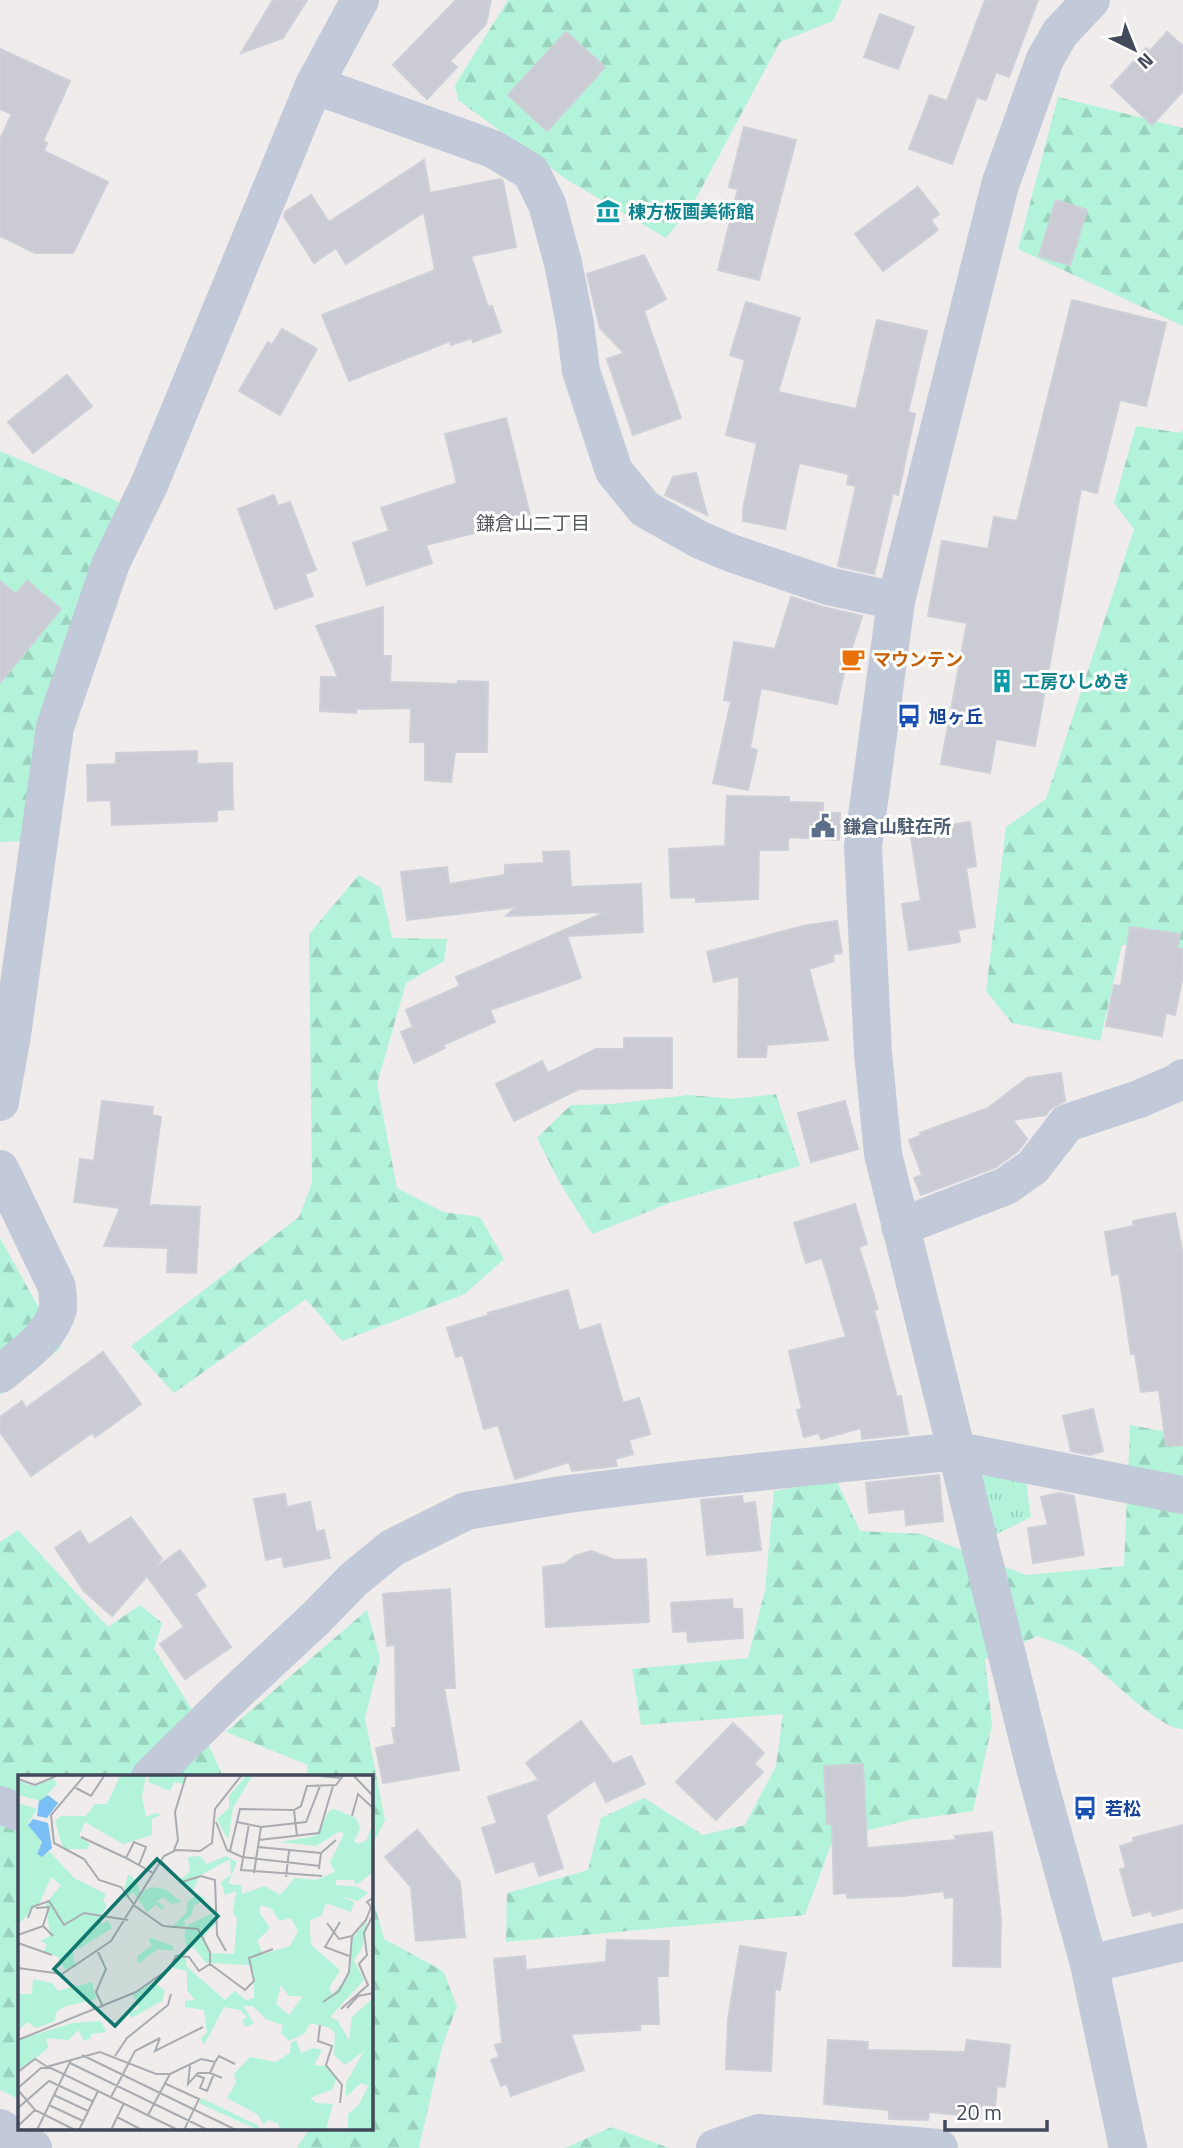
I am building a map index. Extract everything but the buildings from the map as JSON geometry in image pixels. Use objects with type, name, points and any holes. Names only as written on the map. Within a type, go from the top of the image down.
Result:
[{"type":"street","points":[[0,1102],[12,1035],[55,727],[111,563],[149,485],[314,85],[360,0]]},
{"type":"street","points":[[1091,0],[1060,33],[1045,60],[1000,185],[896,601],[863,846],[873,1053],[883,1154],[1036,1772],[1089,1964],[1128,2148]]},
{"type":"street","points":[[314,85],[493,149],[531,172],[547,204],[563,263],[581,371],[614,471],[645,509],[700,540],[731,553],[828,586],[896,601]]},
{"type":"street","points":[[900,1227],[1006,1186],[1033,1167],[1067,1124],[1139,1099],[1183,1078]]},
{"type":"street","points":[[0,1169],[57,1287],[58,1307],[50,1326],[36,1346],[0,1374]]},
{"type":"street","points":[[152,1775],[353,1580],[393,1548],[466,1511],[568,1494],[957,1451],[1183,1495]]},
{"type":"street","points":[[0,1805],[18,1812]]},
{"type":"street","points":[[1089,1964],[1183,1942]]},
{"type":"street","points":[[0,2128],[33,2148]]},
{"type":"street","points":[[715,2148],[759,2133],[939,2148]]},
{"type":"green space","points":[[508,0],[842,0],[833,21],[780,42],[694,202],[666,238],[566,179],[458,100],[455,85]]},
{"type":"green space","points":[[1058,97],[1183,128],[1183,326],[1018,249]]},
{"type":"green space","points":[[1136,426],[1181,433],[1183,430],[1183,948],[1122,945],[1100,1041],[1012,1023],[986,991],[1006,827],[1046,799],[1134,529],[1114,503]]},
{"type":"green space","points":[[0,451],[119,502],[101,546],[28,841],[0,842]]},
{"type":"green space","points":[[359,875],[381,888],[392,938],[447,939],[444,961],[406,983],[377,1084],[397,1188],[443,1212],[480,1217],[504,1259],[465,1294],[342,1341],[306,1299],[174,1393],[131,1346],[299,1217],[312,1183],[309,934]]},
{"type":"green space","points":[[776,1094],[800,1166],[672,1202],[592,1234],[560,1183],[537,1138],[571,1105],[612,1104],[689,1095],[733,1099]]},
{"type":"green space","points":[[0,1238],[61,1348],[0,1395]]},
{"type":"green space","points":[[1130,1425],[1183,1435],[1183,1729],[1160,1720],[1078,1653],[1038,1636],[985,1659],[992,1725],[973,1811],[909,1820],[833,1839],[805,1915],[506,1942],[507,1893],[588,1870],[601,1818],[644,1798],[703,1835],[745,1825],[776,1766],[783,1714],[641,1725],[632,1669],[748,1658],[765,1590],[774,1491],[836,1480],[860,1531],[921,1534],[1026,1575],[1124,1566]]},
{"type":"green space","points":[[982,1476],[1025,1476],[1031,1517],[993,1536]]},
{"type":"green space","points":[[18,1530],[108,1627],[140,1605],[162,1623],[154,1649],[194,1713],[221,1772],[221,1775],[18,1775],[18,2099],[0,2090],[0,1542]]},
{"type":"green space","points":[[367,1610],[380,1659],[365,1718],[385,1820],[373,1844],[373,1775],[306,1775],[308,1765],[226,1732]]},
{"type":"green space","points":[[373,1898],[384,1939],[443,1971],[457,2006],[442,2047],[419,2148],[297,2148],[308,2130],[373,2130]]},
{"type":"green space","points":[[612,2127],[669,2148],[565,2148]]},
{"type":"place","name":"棟方板画美術館","points":[[608,211]]},
{"type":"place","name":"マウンテン","points":[[853,659]]},
{"type":"place","name":"工房ひしめき","points":[[1002,681]]},
{"type":"place","name":"旭ヶ丘","points":[[909,716]]},
{"type":"place","name":"鎌倉山駐在所","points":[[823,826]]},
{"type":"place","name":"若松","points":[[1085,1808]]},
{"type":"district","name":"鎌倉山二丁目","points":[[533,522]]}]
